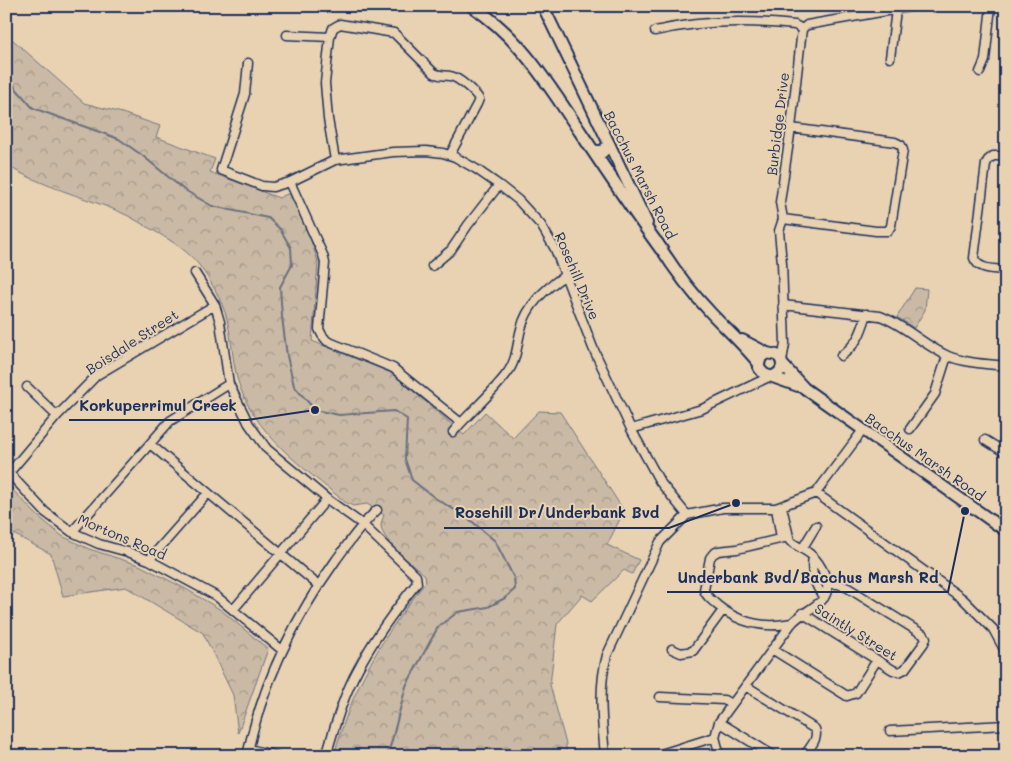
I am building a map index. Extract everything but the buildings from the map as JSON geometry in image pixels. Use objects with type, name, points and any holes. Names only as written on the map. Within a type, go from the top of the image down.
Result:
[{"type":"highway","points":[[472,6],[508,35],[531,59],[635,214],[661,249]]},
{"type":"highway","points":[[594,151],[602,152],[609,145]]},
{"type":"main road","name":"Bacchus Marsh Road","points":[[543,6],[645,220],[661,249],[699,300],[739,339],[759,366]]},
{"type":"main road","name":"Bacchus Marsh Road","points":[[739,339],[768,353]]},
{"type":"main road","points":[[768,353],[777,355],[782,362],[780,372],[772,376],[764,374],[759,366],[761,357],[768,353]]},
{"type":"main road","name":"Bacchus Marsh Road","points":[[782,362],[804,388],[1006,531]]},
{"type":"main road","name":"Bacchus Marsh Road","points":[[772,376],[804,388]]},
{"type":"street","points":[[655,32],[680,25],[735,21],[795,25],[802,29],[807,25],[915,6]]},
{"type":"street","points":[[980,72],[985,60],[991,6]]},
{"type":"street","points":[[890,58],[896,10]]},
{"type":"street","points":[[335,160],[328,119],[325,83],[330,37],[333,28],[340,24],[394,32],[434,73],[452,76],[476,93],[477,104],[450,155]]},
{"type":"street","name":"Burbidge Drive","points":[[782,362],[784,336],[782,263],[779,232],[783,219],[780,202],[791,128],[802,29]]},
{"type":"street","points":[[287,35],[330,37]]},
{"type":"street","name":"Rosehill Drive","points":[[248,63],[245,94],[221,170],[262,186],[273,187],[290,182],[335,160],[393,152],[426,151],[450,155],[476,169],[518,200],[541,226],[554,249],[593,348],[631,429],[660,482],[687,515]]},
{"type":"street","points":[[783,219],[888,231],[891,226],[903,150],[901,145],[894,142],[791,128]]},
{"type":"street","points":[[1006,156],[990,157],[986,164],[974,258],[977,265],[981,267],[1006,270]]},
{"type":"street","points":[[290,182],[325,263],[319,329],[322,336],[327,341],[393,368],[461,422]]},
{"type":"street","points":[[432,266],[452,250],[468,225],[499,185]]},
{"type":"street","points":[[195,273],[215,305],[220,322],[229,384],[249,424],[267,449],[327,499],[362,524],[416,576],[417,583],[384,625],[357,670],[340,710],[326,756]]},
{"type":"street","points":[[453,432],[508,371],[516,352],[521,327],[531,306],[548,286],[564,276]]},
{"type":"street","name":"Boisdale Street","points":[[9,473],[57,416],[97,375],[215,305]]},
{"type":"street","points":[[783,305],[867,314],[892,321],[948,356],[1006,366]]},
{"type":"street","points":[[840,356],[857,341],[867,314]]},
{"type":"street","points":[[768,353],[776,348],[784,336]]},
{"type":"street","points":[[910,429],[935,394],[948,356]]},
{"type":"street","points":[[745,389],[754,379],[759,366]]},
{"type":"street","points":[[631,429],[702,409],[772,376]]},
{"type":"street","points":[[72,532],[170,421],[229,384]]},
{"type":"street","points":[[27,388],[57,416]]},
{"type":"street","points":[[605,756],[601,683],[607,655],[660,542],[687,515],[722,508],[779,507],[816,493],[862,430]]},
{"type":"street","points":[[985,440],[1006,453]]},
{"type":"street","points":[[150,444],[318,585]]},
{"type":"street","name":"Mortons Road","points":[[9,473],[46,512],[72,532],[99,544],[149,560],[216,596],[282,650]]},
{"type":"street","points":[[149,560],[208,493]]},
{"type":"street","points":[[816,493],[964,600],[993,629],[1006,653]]},
{"type":"street","points":[[233,610],[327,499]]},
{"type":"street","points":[[720,756],[715,737],[719,722],[792,623],[802,613],[824,598],[828,591],[820,566],[813,557],[784,537],[779,507]]},
{"type":"street","points":[[277,756],[248,752],[263,698],[282,650],[293,627],[318,585],[362,524],[377,510]]},
{"type":"street","points":[[802,549],[816,526]]},
{"type":"street","points":[[784,537],[737,549],[718,551],[713,554],[710,558],[704,590],[705,595],[737,618],[757,625],[792,623]]},
{"type":"street","points":[[813,557],[812,572],[816,587],[824,598]]},
{"type":"street","name":"Saintly Street","points":[[802,613],[893,670],[900,672],[905,669],[918,653],[926,638],[918,630],[848,588],[838,584],[827,584]]},
{"type":"street","points":[[672,649],[682,653],[694,651],[724,610]]},
{"type":"street","points":[[772,649],[847,696],[856,693],[877,660]]},
{"type":"street","points":[[746,686],[815,729],[817,735],[804,756]]},
{"type":"street","points":[[660,697],[724,700],[732,704]]},
{"type":"street","points":[[719,722],[774,756]]},
{"type":"street","points":[[890,731],[1006,724]]},
{"type":"street","points":[[664,753],[715,737]]},
{"type":"green space","points":[[13,40],[84,103],[160,126],[156,137],[215,159],[210,172],[279,198],[287,194],[292,195],[305,222],[318,262],[312,341],[391,373],[464,435],[485,412],[513,438],[539,411],[560,412],[624,511],[607,545],[639,560],[632,574],[624,570],[592,601],[582,595],[557,624],[550,685],[566,744],[566,756],[334,756],[349,708],[359,685],[382,643],[426,582],[425,575],[399,553],[387,539],[381,526],[384,515],[367,504],[353,506],[345,502],[281,448],[267,433],[245,398],[237,378],[229,326],[216,291],[190,255],[169,240],[123,213],[47,185],[6,165],[6,101],[12,92],[6,85],[6,41]]},
{"type":"green space","points":[[915,288],[927,289],[925,310],[914,328],[897,317]]},
{"type":"green space","points":[[6,483],[38,516],[62,536],[89,549],[139,565],[186,589],[221,610],[268,649],[238,733],[233,695],[203,633],[126,587],[63,596],[51,554],[6,530]]},
{"type":"waterway","points":[[6,77],[33,108],[119,139],[183,189],[212,206],[268,218],[280,229],[291,248],[292,265],[280,287],[287,356],[294,386],[315,410],[339,415],[394,411],[407,419],[405,459],[412,480],[435,498],[468,518],[495,541],[514,578],[515,589],[505,598],[488,607],[458,612],[438,627],[406,686],[391,744],[386,756]]},
{"type":"place","name":"Korkuperrimul Creek","points":[[315,410]]},
{"type":"place","name":"Rosehill Dr/Underbank Bvd","points":[[736,503]]},
{"type":"place","name":"Underbank Bvd/Bacchus Marsh Rd","points":[[965,511]]}]
